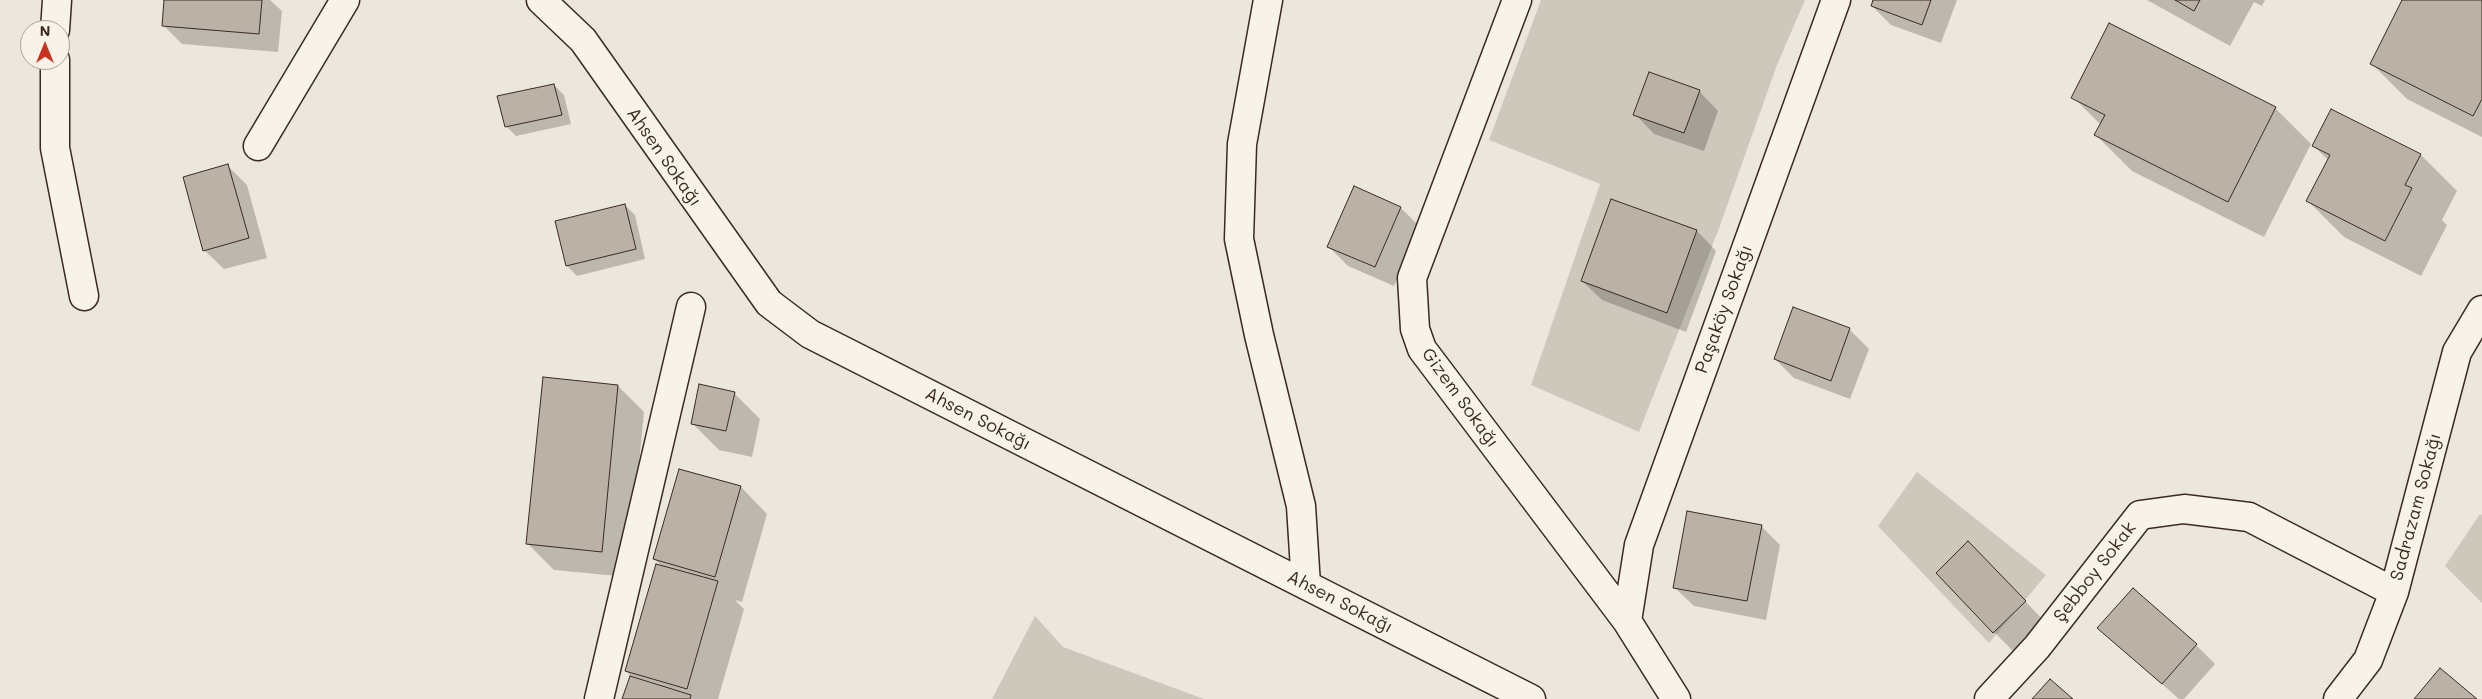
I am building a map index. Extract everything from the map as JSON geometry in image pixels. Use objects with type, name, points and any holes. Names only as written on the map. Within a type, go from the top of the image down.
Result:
[{"type":"street","points":[[56,20],[57,0]]},
{"type":"street","points":[[258,146],[345,0]]},
{"type":"street","name":"Ahsen Sokağı","points":[[541,0],[583,40],[769,303],[810,334],[1532,699]]},
{"type":"street","points":[[1268,0],[1242,144],[1239,239],[1259,335],[1301,506],[1306,585]]},
{"type":"street","name":"Gizem Sokağı","points":[[1517,0],[1412,278],[1415,329],[1422,349],[1628,621],[1676,699]]},
{"type":"street","name":"Paşaköy Sokağı","points":[[1628,621],[1639,545],[1836,0]]},
{"type":"street","points":[[55,70],[55,148],[84,296]]},
{"type":"street","points":[[599,699],[691,306]]},
{"type":"street","name":"Sadrazam Sokağı","points":[[2338,699],[2368,660],[2394,592],[2457,352],[2482,310]]},
{"type":"street","name":"Şebboy Sokak","points":[[1989,699],[2037,647],[2140,516],[2184,509],[2249,518],[2394,592]]},
{"type":"shaded area","points":[[1541,0],[1805,0],[1777,65],[1718,231],[1639,432],[1531,385],[1600,184],[1489,140]]},
{"type":"shaded area","points":[[1917,472],[2046,575],[1989,643],[1878,526]]},
{"type":"shaded area","points":[[2480,514],[2482,515],[2482,603],[2445,566]]},
{"type":"shaded area","points":[[1035,616],[1063,647],[1204,699],[992,699]]},
{"type":"building","points":[[164,0],[262,0],[259,34],[162,26]]},
{"type":"building","points":[[1873,0],[1931,0],[1922,25],[1871,6]]},
{"type":"building","points":[[2175,0],[2200,0],[2194,11]]},
{"type":"building","points":[[2402,0],[2482,0],[2482,99],[2473,116],[2370,64]]},
{"type":"building","points":[[2109,23],[2276,107],[2228,202],[2094,135],[2105,115],[2071,98]]},
{"type":"building","points":[[1649,72],[1700,90],[1684,133],[1633,115]]},
{"type":"building","points":[[554,84],[562,115],[505,127],[497,96]]},
{"type":"building","points":[[2331,109],[2421,154],[2405,185],[2412,188],[2385,241],[2306,201],[2330,155],[2312,146]]},
{"type":"building","points":[[228,164],[249,238],[203,251],[183,177]]},
{"type":"building","points":[[1354,186],[1401,207],[1375,267],[1327,247]]},
{"type":"building","points":[[1611,199],[1697,230],[1667,313],[1581,281]]},
{"type":"building","points":[[625,204],[636,249],[566,266],[555,221]]},
{"type":"building","points":[[1793,307],[1850,328],[1831,381],[1774,359]]},
{"type":"building","points":[[543,377],[618,385],[602,552],[526,544]]},
{"type":"building","points":[[699,384],[735,392],[726,431],[691,424]]},
{"type":"building","points":[[679,469],[741,486],[715,577],[653,559]]},
{"type":"building","points":[[1687,511],[1762,525],[1747,601],[1673,588]]},
{"type":"building","points":[[1968,541],[2026,601],[1993,633],[1936,573]]},
{"type":"building","points":[[656,564],[718,581],[687,689],[625,671]]},
{"type":"building","points":[[2133,588],[2197,644],[2162,684],[2097,628]]},
{"type":"building","points":[[2440,668],[2477,699],[2414,699]]},
{"type":"building","points":[[630,676],[691,695],[690,699],[622,699]]},
{"type":"building","points":[[2050,679],[2073,699],[2032,699]]}]
